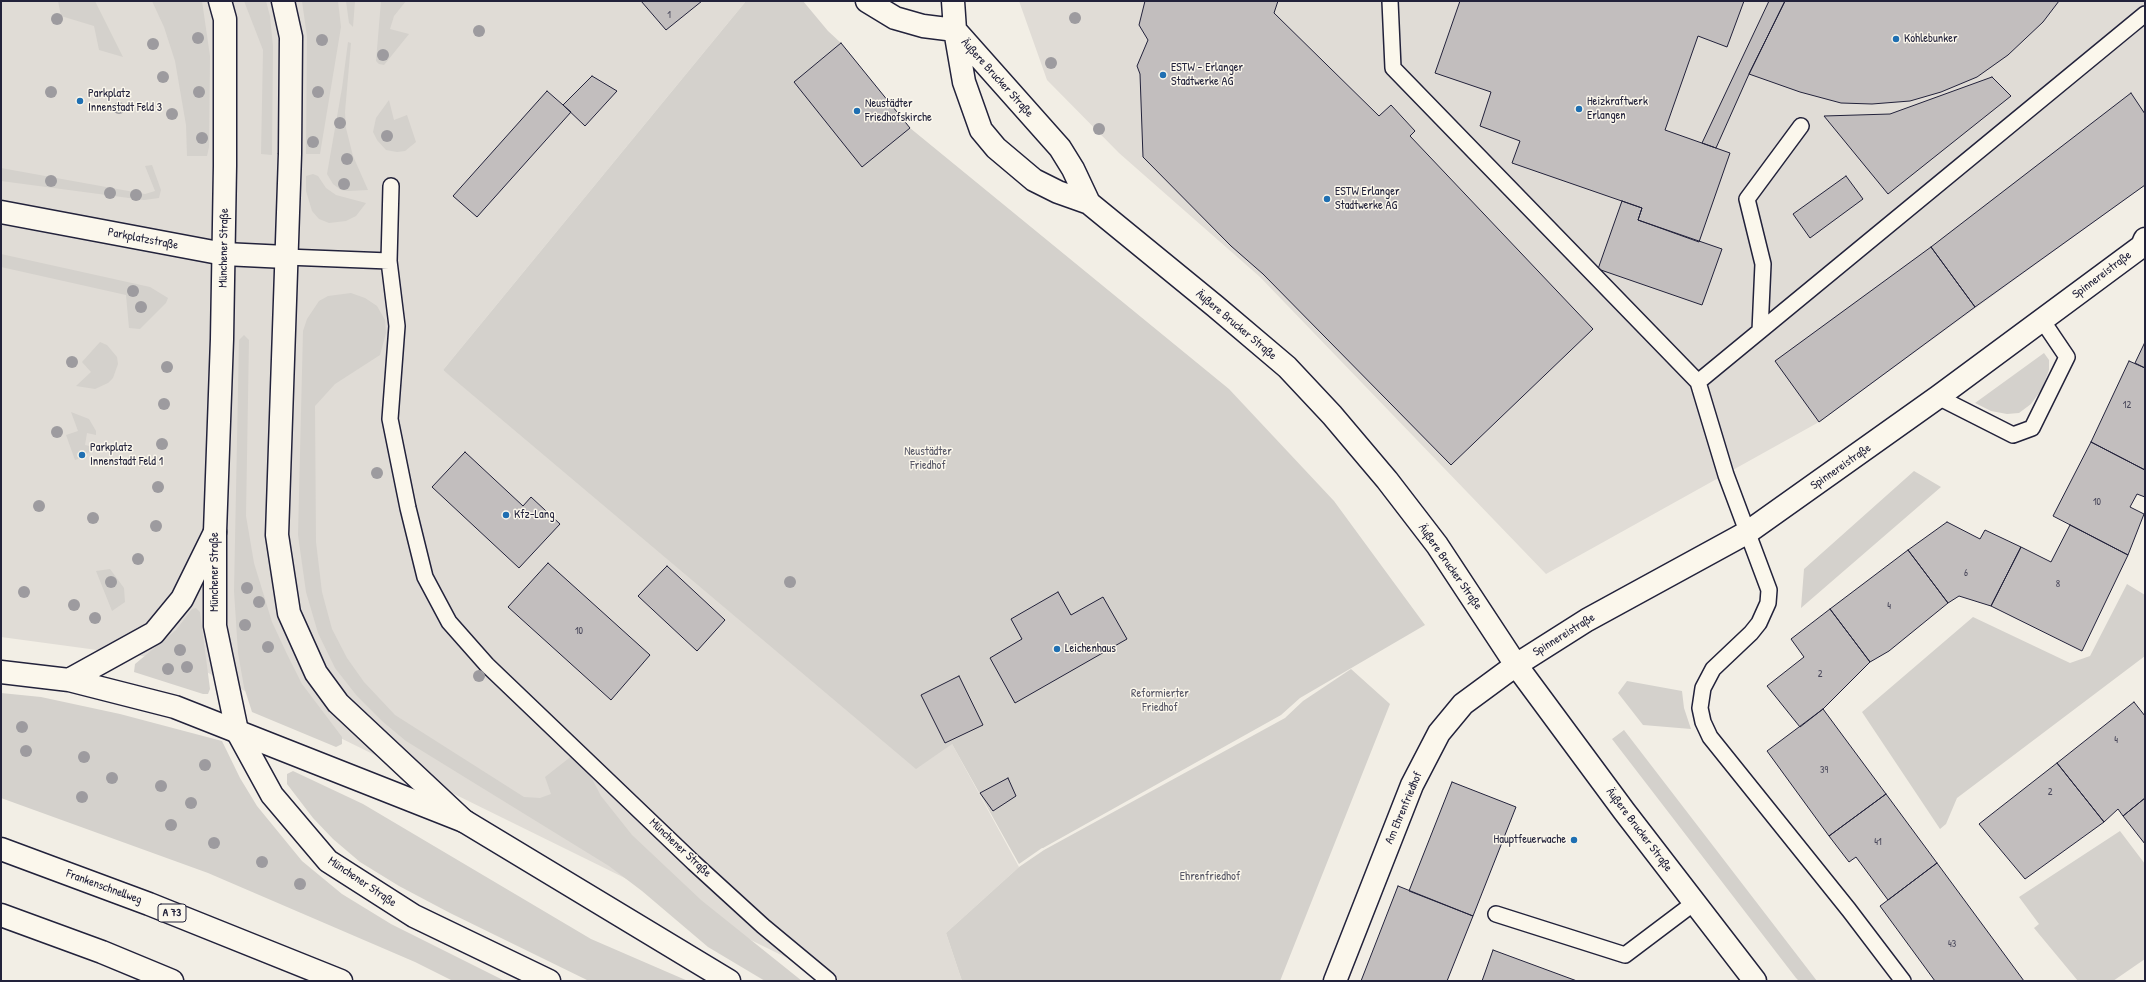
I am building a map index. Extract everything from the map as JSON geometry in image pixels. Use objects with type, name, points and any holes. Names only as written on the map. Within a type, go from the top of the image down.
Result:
[{"type":"main road","name":"Münchener Straße","points":[[220,1],[225,19],[224,254],[215,532],[215,626],[237,731],[272,795],[328,861],[414,916],[549,981]]},
{"type":"main road","points":[[283,1],[291,37],[277,535],[289,613],[316,673],[338,703],[464,820]]},
{"type":"main road","points":[[867,1],[894,18],[923,26],[955,30],[952,1]]},
{"type":"main road","name":"Äußere Brucker Straße","points":[[955,30],[964,82],[981,130],[996,148],[1034,180],[1058,192],[1089,203],[1287,367],[1332,415],[1387,480],[1437,545],[1516,665],[1694,903],[1756,981]]},
{"type":"main road","name":"Äußere Brucker Straße","points":[[955,30],[1060,148],[1073,170],[1089,203]]},
{"type":"main road","name":"Parkplatzstraße","points":[[1,212],[224,254],[286,257]]},
{"type":"main road","name":"Spinnereistraße","points":[[1516,665],[1587,620],[1748,532],[1938,397],[2142,246],[2145,239]]},
{"type":"main road","points":[[68,680],[154,633],[182,599],[194,578],[215,532]]},
{"type":"main road","name":"Am Ehrenfriedhof","points":[[1335,981],[1412,785],[1439,733],[1463,704],[1516,665]]},
{"type":"main road","points":[[1,672],[68,680],[175,707],[464,820],[729,981]]},
{"type":"main road","name":"Frankenschnellweg","points":[[1,849],[149,904],[341,981]]},
{"type":"main road","points":[[1,915],[102,952],[172,981]]},
{"type":"lane","points":[[1390,1],[1393,68],[1698,382],[1726,475],[1766,577],[1769,590],[1768,603],[1759,623],[1751,633],[1713,669],[1703,688],[1700,708],[1703,722],[1710,737],[1849,910],[1903,981]]},
{"type":"lane","points":[[1698,382],[2145,14]]},
{"type":"lane","points":[[1760,331],[1763,264],[1747,199],[1801,126]]},
{"type":"lane","name":"Münchener Straße","points":[[391,186],[390,261],[397,326],[390,419],[408,508],[425,577],[449,622],[487,665],[661,832],[763,926],[828,980]]},
{"type":"lane","points":[[286,257],[390,261]]},
{"type":"lane","points":[[1938,397],[2013,435],[2032,428],[2067,357],[2042,320]]},
{"type":"lane","points":[[1496,914],[1625,955],[1694,903]]},
{"type":"shaded area","points":[[1,1],[746,1],[443,370],[952,744],[1019,867],[946,933],[962,981],[834,981],[186,662],[1,637]]},
{"type":"shaded area","points":[[1019,1],[2145,1],[2145,185],[1819,422],[1546,574],[1260,277],[1119,153],[1047,80]]},
{"type":"green space","points":[[58,1],[95,1],[123,57],[99,50],[94,26],[61,16]]},
{"type":"green space","points":[[152,1],[202,1],[210,56],[209,147],[207,156],[187,156],[186,125],[175,61],[164,27]]},
{"type":"green space","points":[[244,1],[266,1],[270,16],[273,46],[272,155],[261,154],[263,50]]},
{"type":"green space","points":[[302,1],[338,1],[341,27],[320,154],[306,154],[307,37]]},
{"type":"green space","points":[[346,1],[355,1],[353,27],[349,23]]},
{"type":"green space","points":[[381,1],[406,1],[394,16],[390,29],[409,34],[384,65],[379,64],[376,61]]},
{"type":"green space","name":"Neustädter Friedhof","points":[[746,1],[803,1],[828,31],[841,43],[910,128],[1229,389],[1334,501],[1425,625],[1300,698],[1281,715],[1042,848],[1019,864],[952,744],[916,769],[443,370]]},
{"type":"green space","points":[[348,42],[351,43],[345,112],[346,128],[353,156],[368,190],[341,190],[333,184],[327,174],[342,88]]},
{"type":"green space","points":[[389,100],[394,120],[407,115],[416,142],[405,151],[397,152],[386,150],[377,140],[373,132],[376,118]]},
{"type":"green space","points":[[152,165],[161,190],[159,198],[144,200],[1,181],[1,168],[145,194],[155,191],[145,166]]},
{"type":"green space","points":[[313,174],[318,176],[326,188],[336,195],[366,203],[356,216],[346,221],[329,223],[319,219],[312,211],[306,191],[306,176]]},
{"type":"green space","points":[[1,254],[150,287],[168,298],[166,303],[140,329],[129,328],[126,295],[1,267]]},
{"type":"green space","points":[[351,293],[365,298],[377,306],[385,320],[386,333],[380,355],[335,384],[315,406],[316,542],[322,592],[332,629],[347,658],[364,682],[395,715],[524,797],[540,798],[551,794],[545,777],[573,755],[588,771],[601,796],[632,835],[701,900],[802,981],[765,981],[708,947],[642,891],[609,866],[406,741],[382,721],[357,696],[335,668],[318,633],[306,592],[298,535],[303,331],[307,319],[319,301],[328,296]]},
{"type":"green space","points":[[244,335],[249,340],[246,516],[254,563],[272,622],[302,684],[342,737],[342,744],[336,747],[252,712],[244,687],[238,653],[234,591],[239,340]]},
{"type":"green space","points":[[100,342],[107,345],[117,357],[118,364],[113,378],[108,383],[95,389],[76,386],[91,372],[82,362]]},
{"type":"green space","points":[[2044,353],[2049,360],[2049,370],[2042,389],[2031,404],[2019,413],[2007,414],[1991,411],[1975,403]]},
{"type":"green space","points":[[71,412],[89,419],[96,431],[96,435],[87,433],[85,445],[94,447],[84,457],[75,460],[66,435],[78,431]]},
{"type":"green space","points":[[1914,471],[1941,487],[1801,608],[1804,569]]},
{"type":"green space","points":[[110,569],[124,588],[125,602],[112,611],[96,571]]},
{"type":"green space","points":[[2127,584],[2145,595],[2145,656],[1957,798],[1946,824],[1940,829],[1862,712],[1973,617],[2070,663],[2090,656]]},
{"type":"green space","points":[[196,608],[200,612],[210,689],[208,694],[203,694],[134,672],[135,664],[176,630],[192,609]]},
{"type":"green space","name":"Ehrenfriedhof","points":[[1351,669],[1390,704],[1280,981],[962,981],[946,933],[1019,867],[1044,850],[1285,718],[1303,701]]},
{"type":"green space","points":[[1627,681],[1682,691],[1684,708],[1691,729],[1643,725],[1618,693]]},
{"type":"green space","points":[[1,693],[41,697],[120,714],[222,741],[240,778],[257,806],[302,861],[342,894],[391,924],[505,981],[453,981],[415,962],[208,873],[1,798]]},
{"type":"green space","points":[[1624,730],[1817,981],[1799,981],[1796,978],[1612,739]]},
{"type":"green space","points":[[293,771],[363,804],[591,939],[688,981],[589,981],[450,913],[399,886],[360,862],[333,839],[313,818],[287,784],[287,774]]},
{"type":"green space","points":[[2120,831],[2145,864],[2145,959],[2113,981],[2078,981],[2034,928],[2039,924],[2019,897]]},
{"type":"building","points":[[641,1],[702,1],[666,30]]},
{"type":"building","name":"ESTW Erlanger Stadtwerke AG","points":[[1145,1],[1278,1],[1274,13],[1379,116],[1391,105],[1415,131],[1410,136],[1593,329],[1451,465],[1263,274],[1231,246],[1143,157],[1140,74],[1137,66],[1148,40],[1139,25]]},
{"type":"building","name":"Heizkraftwerk Erlangen","points":[[1460,1],[1744,1],[1727,47],[1698,36],[1665,130],[1730,153],[1699,242],[1638,220],[1642,208],[1512,163],[1520,141],[1480,126],[1491,92],[1435,73]]},
{"type":"building","points":[[1769,1],[1785,1],[1749,74],[1716,148],[1702,143]]},
{"type":"building","name":"Kohlebunker","points":[[1785,1],[2059,1],[2043,22],[2008,55],[1977,77],[1941,92],[1910,101],[1872,104],[1841,103],[1800,92],[1749,74]]},
{"type":"building","name":"Neustädter Friedhofskirche","points":[[841,43],[910,128],[862,167],[794,82]]},
{"type":"building","points":[[592,76],[617,91],[585,126],[563,105]]},
{"type":"building","points":[[1992,77],[2011,96],[1888,194],[1824,116],[1890,114]]},
{"type":"building","points":[[547,91],[571,112],[477,217],[453,196]]},
{"type":"building","points":[[2131,93],[2145,114],[2145,185],[1975,307],[1931,247]]},
{"type":"building","points":[[1846,176],[1863,199],[1810,238],[1793,214]]},
{"type":"building","points":[[1622,201],[1642,208],[1638,220],[1722,249],[1702,305],[1598,269]]},
{"type":"building","points":[[1931,247],[1975,307],[1819,422],[1775,361]]},
{"type":"building","points":[[2145,342],[2145,368],[2135,363]]},
{"type":"building","points":[[2129,361],[2145,368],[2145,470],[2091,442]]},
{"type":"building","points":[[2091,442],[2145,470],[2145,497],[2137,494],[2130,507],[2144,514],[2128,555],[2053,516]]},
{"type":"building","name":"Kfz-Lang","points":[[465,452],[523,506],[531,497],[560,524],[519,568],[432,487]]},
{"type":"building","points":[[1947,522],[1980,539],[1985,530],[2021,547],[1991,606],[1959,596],[1948,603],[1908,550]]},
{"type":"building","points":[[2070,525],[2128,555],[2082,651],[1991,606],[2021,547],[2051,562]]},
{"type":"building","points":[[1908,550],[1948,603],[1889,651],[1870,662],[1830,609]]},
{"type":"building","points":[[548,563],[650,655],[611,700],[508,607]]},
{"type":"building","points":[[667,566],[725,620],[697,651],[638,596]]},
{"type":"building","name":"Leichenhaus","points":[[1058,592],[1071,615],[1103,597],[1127,639],[1015,703],[990,658],[1022,639],[1011,619]]},
{"type":"building","points":[[1830,609],[1870,662],[1823,709],[1800,727],[1767,686],[1804,657],[1791,639]]},
{"type":"building","points":[[959,676],[983,725],[945,743],[921,695]]},
{"type":"building","points":[[2134,702],[2145,716],[2145,798],[2123,816],[2118,809],[2104,822],[2057,763]]},
{"type":"building","points":[[1823,709],[1886,794],[1829,836],[1767,751]]},
{"type":"building","points":[[2057,763],[2104,822],[2025,879],[1979,824]]},
{"type":"building","points":[[1008,778],[1016,796],[993,811],[980,793]]},
{"type":"building","points":[[1452,782],[1516,807],[1473,916],[1409,891]]},
{"type":"building","points":[[1886,794],[1937,863],[1888,900],[1856,857],[1849,862],[1829,836]]},
{"type":"building","points":[[2145,798],[2145,844],[2123,816]]},
{"type":"building","points":[[1937,863],[2024,981],[1935,981],[1880,906]]},
{"type":"building","points":[[1398,886],[1473,916],[1447,981],[1361,981]]},
{"type":"building","points":[[1493,950],[1577,981],[1482,981]]},
{"type":"place","name":"Kohlebunker","points":[[1896,39]]},
{"type":"place","name":"ESTW - Erlanger Stadtwerke AG","points":[[1163,75]]},
{"type":"place","name":"Parkplatz Innenstadt Feld 3","points":[[80,101]]},
{"type":"place","name":"Heizkraftwerk Erlangen","points":[[1579,109]]},
{"type":"place","name":"Neustädter Friedhofskirche","points":[[857,111]]},
{"type":"place","name":"ESTW Erlanger Stadtwerke AG","points":[[1327,199]]},
{"type":"place","name":"Parkplatz Innenstadt Feld 1","points":[[82,455]]},
{"type":"place","name":"Kfz-Lang","points":[[506,515]]},
{"type":"place","name":"Leichenhaus","points":[[1057,649]]},
{"type":"place","name":"Hauptfeuerwache","points":[[1574,840]]},
{"type":"park label","name":"Reformierter Friedhof","points":[[1160,701]]}]
